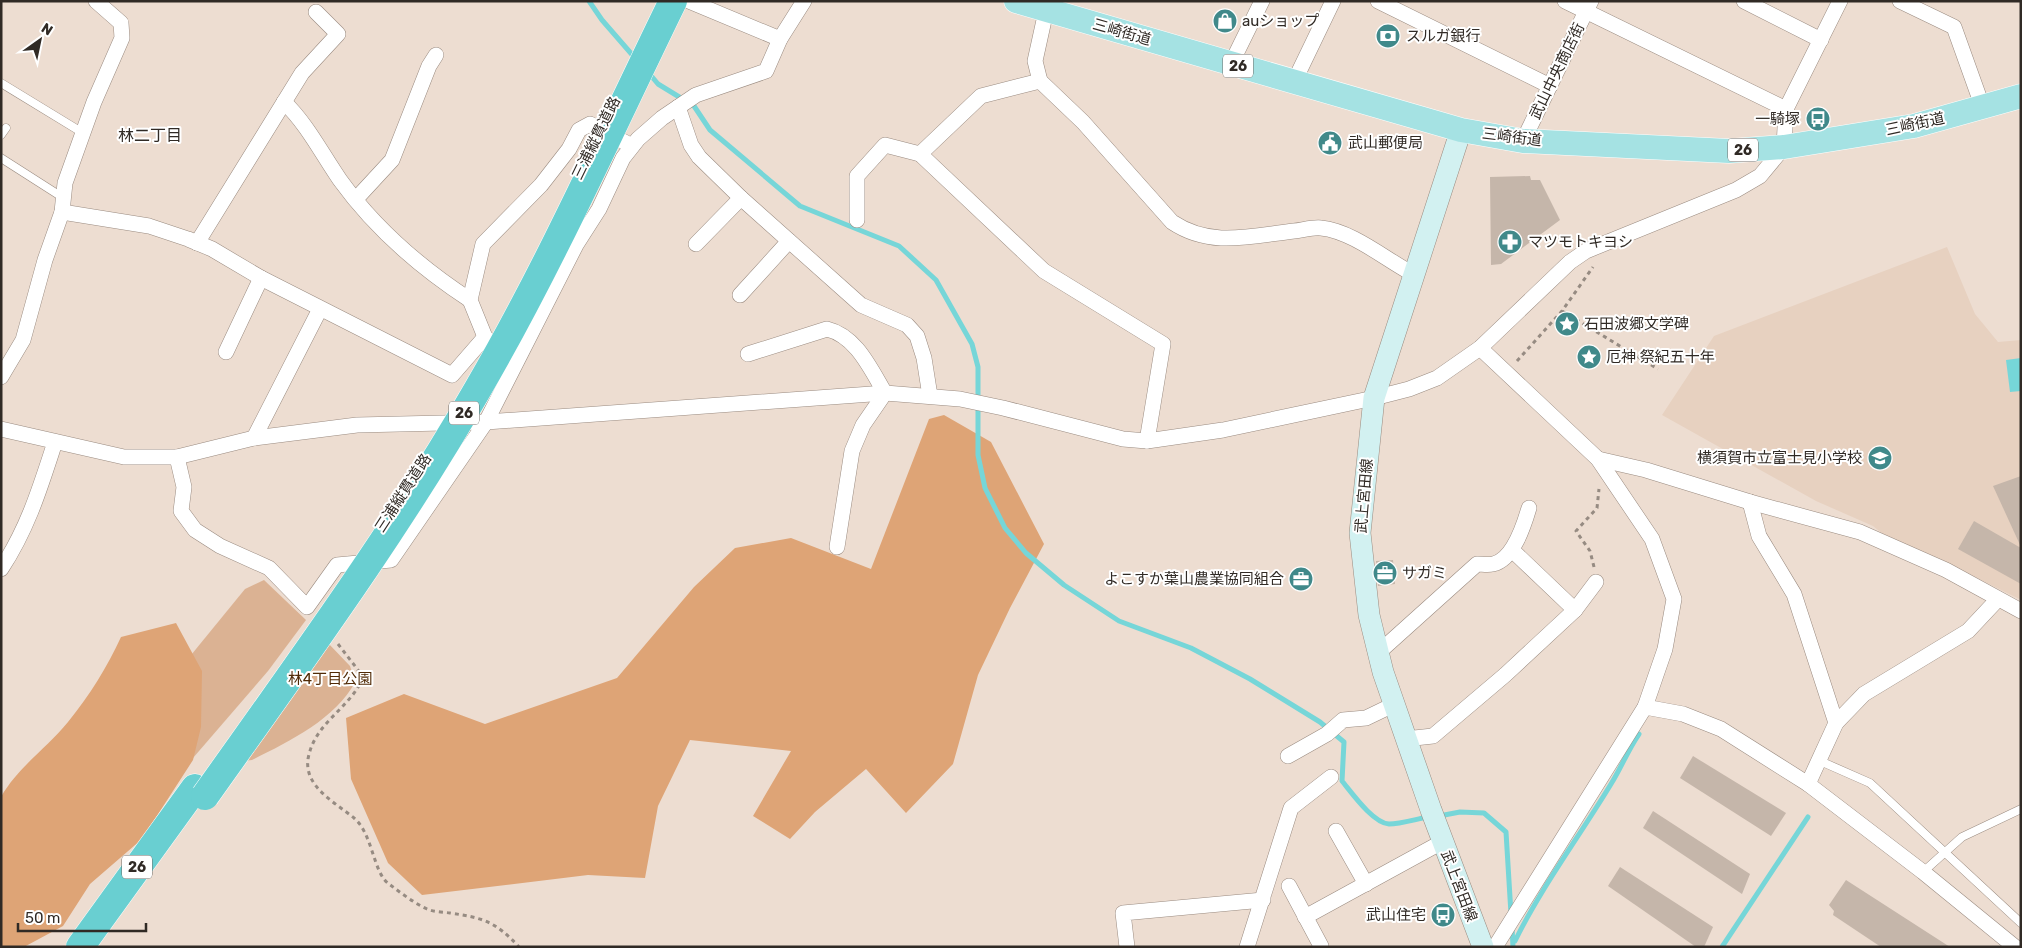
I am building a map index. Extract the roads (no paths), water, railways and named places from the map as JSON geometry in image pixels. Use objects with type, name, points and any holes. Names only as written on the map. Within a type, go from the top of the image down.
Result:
[{"type":"highway","name":"三浦縦貫道路","points":[[200,792],[426,459],[471,382],[544,243],[662,1]]},
{"type":"highway","name":"三浦縦貫道路","points":[[90,945],[200,792],[339,606],[458,424],[506,341],[673,1]]},
{"type":"main road","name":"三崎街道","points":[[1016,1],[1047,6],[1231,64],[1461,130],[1523,141],[1729,151],[1784,147],[1914,126],[2021,96]]},
{"type":"main road","name":"武上宮田線","points":[[1461,130],[1374,398],[1360,533],[1369,615],[1393,705],[1442,842],[1483,947]]},
{"type":"street","points":[[1,378],[23,340],[83,133],[122,38],[121,22],[96,1]]},
{"type":"street","points":[[689,1],[780,39]]},
{"type":"street","points":[[177,457],[184,486],[181,511],[195,530],[220,546],[269,568],[307,607],[337,565],[391,560],[486,422],[514,363],[576,245],[599,209],[623,158],[632,146],[656,123],[696,95],[766,71],[780,39],[804,1]]},
{"type":"street","points":[[1231,64],[1262,1]]},
{"type":"street","points":[[1294,82],[1333,1]]},
{"type":"street","points":[[1378,1],[1550,86]]},
{"type":"street","points":[[1565,1],[1588,6],[1786,109]]},
{"type":"street","points":[[1744,1],[1821,40]]},
{"type":"street","points":[[1,428],[124,457],[177,457],[254,438],[357,425],[486,422],[884,393],[960,399],[1004,408],[1123,439],[1147,440],[1223,430],[1374,398],[1409,389],[1436,378],[1480,348],[1570,262],[1586,251],[1736,190],[1760,176],[1784,147],[1786,109],[1840,1]]},
{"type":"street","points":[[1900,1],[1954,27],[1983,108]]},
{"type":"street","points":[[1047,6],[1035,61],[1040,81],[1083,122],[1172,222],[1186,232],[1200,237],[1220,240],[1320,228],[1344,232],[1413,274]]},
{"type":"street","name":"武山中央商店街","points":[[1523,141],[1588,6]]},
{"type":"street","points":[[197,243],[302,74],[338,34],[316,12]]},
{"type":"street","points":[[356,199],[392,160],[429,66],[436,55]]},
{"type":"street","points":[[920,154],[981,96],[1040,81]]},
{"type":"street","points":[[284,102],[297,114],[341,181],[385,232],[443,282],[470,300],[486,337],[514,363]]},
{"type":"street","points":[[678,107],[692,145],[699,157],[741,198],[861,305],[907,325],[917,336],[924,358],[930,396]]},
{"type":"street","points":[[470,300],[483,244],[541,185],[569,149],[579,130],[590,124],[632,146]]},
{"type":"street","points":[[858,220],[857,176],[886,146],[920,154],[1044,271],[1163,344],[1147,440]]},
{"type":"street","points":[[696,244],[741,198]]},
{"type":"street","points":[[62,205],[148,226],[212,249],[261,278],[452,376],[486,337]]},
{"type":"street","points":[[740,295],[789,241]]},
{"type":"street","points":[[226,352],[261,278]]},
{"type":"street","points":[[254,438],[320,309]]},
{"type":"street","points":[[748,354],[827,329],[839,332],[852,343],[884,393]]},
{"type":"street","points":[[1480,348],[1600,463],[1652,539],[1674,600],[1665,649],[1646,707],[1495,947]]},
{"type":"street","points":[[837,548],[852,451],[863,425],[884,393]]},
{"type":"street","points":[[1,569],[17,546],[32,513],[55,442]]},
{"type":"street","points":[[1600,463],[1646,470],[1750,502],[1860,532],[1946,570],[2021,611]]},
{"type":"street","points":[[1750,502],[1759,536],[1794,594],[1836,723]]},
{"type":"street","points":[[1378,652],[1477,564],[1495,564],[1512,550],[1529,508]]},
{"type":"street","points":[[1512,550],[1575,610]]},
{"type":"street","points":[[1405,739],[1433,736],[1505,675],[1575,610],[1596,582]]},
{"type":"street","points":[[1808,784],[1836,723],[1864,694],[1968,632],[1998,598]]},
{"type":"street","points":[[1288,756],[1327,734],[1343,720],[1366,718],[1393,705]]},
{"type":"street","points":[[1646,707],[1683,714],[1721,728],[1808,784],[1923,872],[2015,947]]},
{"type":"street","points":[[1247,947],[1291,808],[1331,777]]},
{"type":"street","points":[[1336,831],[1366,884]]},
{"type":"street","points":[[1305,917],[1442,842]]},
{"type":"street","points":[[1289,886],[1320,946]]},
{"type":"street","points":[[1127,947],[1124,913],[1263,900]]},
{"type":"lane","points":[[1,83],[83,133]]},
{"type":"lane","points":[[1,158],[62,205]]},
{"type":"lane","points":[[1820,761],[1870,783],[2021,923]]},
{"type":"lane","points":[[1923,872],[1962,837],[2021,809]]},
{"type":"water","points":[[2021,358],[2021,391],[2010,392],[2006,360]]},
{"type":"waterway","points":[[589,1],[602,20],[635,58]]},
{"type":"waterway","points":[[648,72],[658,84],[694,106],[710,130],[800,206],[899,246],[936,280],[972,344],[978,367],[978,455],[985,488],[1005,528],[1026,553],[1064,585],[1119,621],[1191,648],[1250,679],[1320,722],[1344,742],[1342,781],[1363,807],[1376,819],[1389,824],[1428,817]]},
{"type":"waterway","points":[[1515,941],[1537,901],[1611,784],[1639,734]]},
{"type":"waterway","points":[[1439,816],[1460,812],[1484,813],[1506,832],[1511,914]]},
{"type":"waterway","points":[[1722,947],[1808,817]]},
{"type":"waterway","points":[[1512,927],[1513,947]]},
{"type":"place","name":"auショップ","points":[[1225,21]]},
{"type":"place","name":"スルガ銀行","points":[[1388,36]]},
{"type":"place","name":"一騎塚","points":[[1818,119]]},
{"type":"place","name":"武山郵便局","points":[[1330,143]]},
{"type":"place","name":"マツモトキヨシ","points":[[1510,242]]},
{"type":"place","name":"石田波郷文学碑","points":[[1567,324]]},
{"type":"place","name":"厄神 祭紀五十年","points":[[1589,357]]},
{"type":"place","name":"横須賀市立富士見小学校","points":[[1880,458]]},
{"type":"place","name":"サガミ","points":[[1385,573]]},
{"type":"place","name":"よこすか葉山農業協同組合","points":[[1301,579]]},
{"type":"place","name":"武山住宅","points":[[1443,915]]},
{"type":"district","name":"林二丁目","points":[[150,135]]},
{"type":"park label","name":"林4丁目公園","points":[[330,679]]}]
